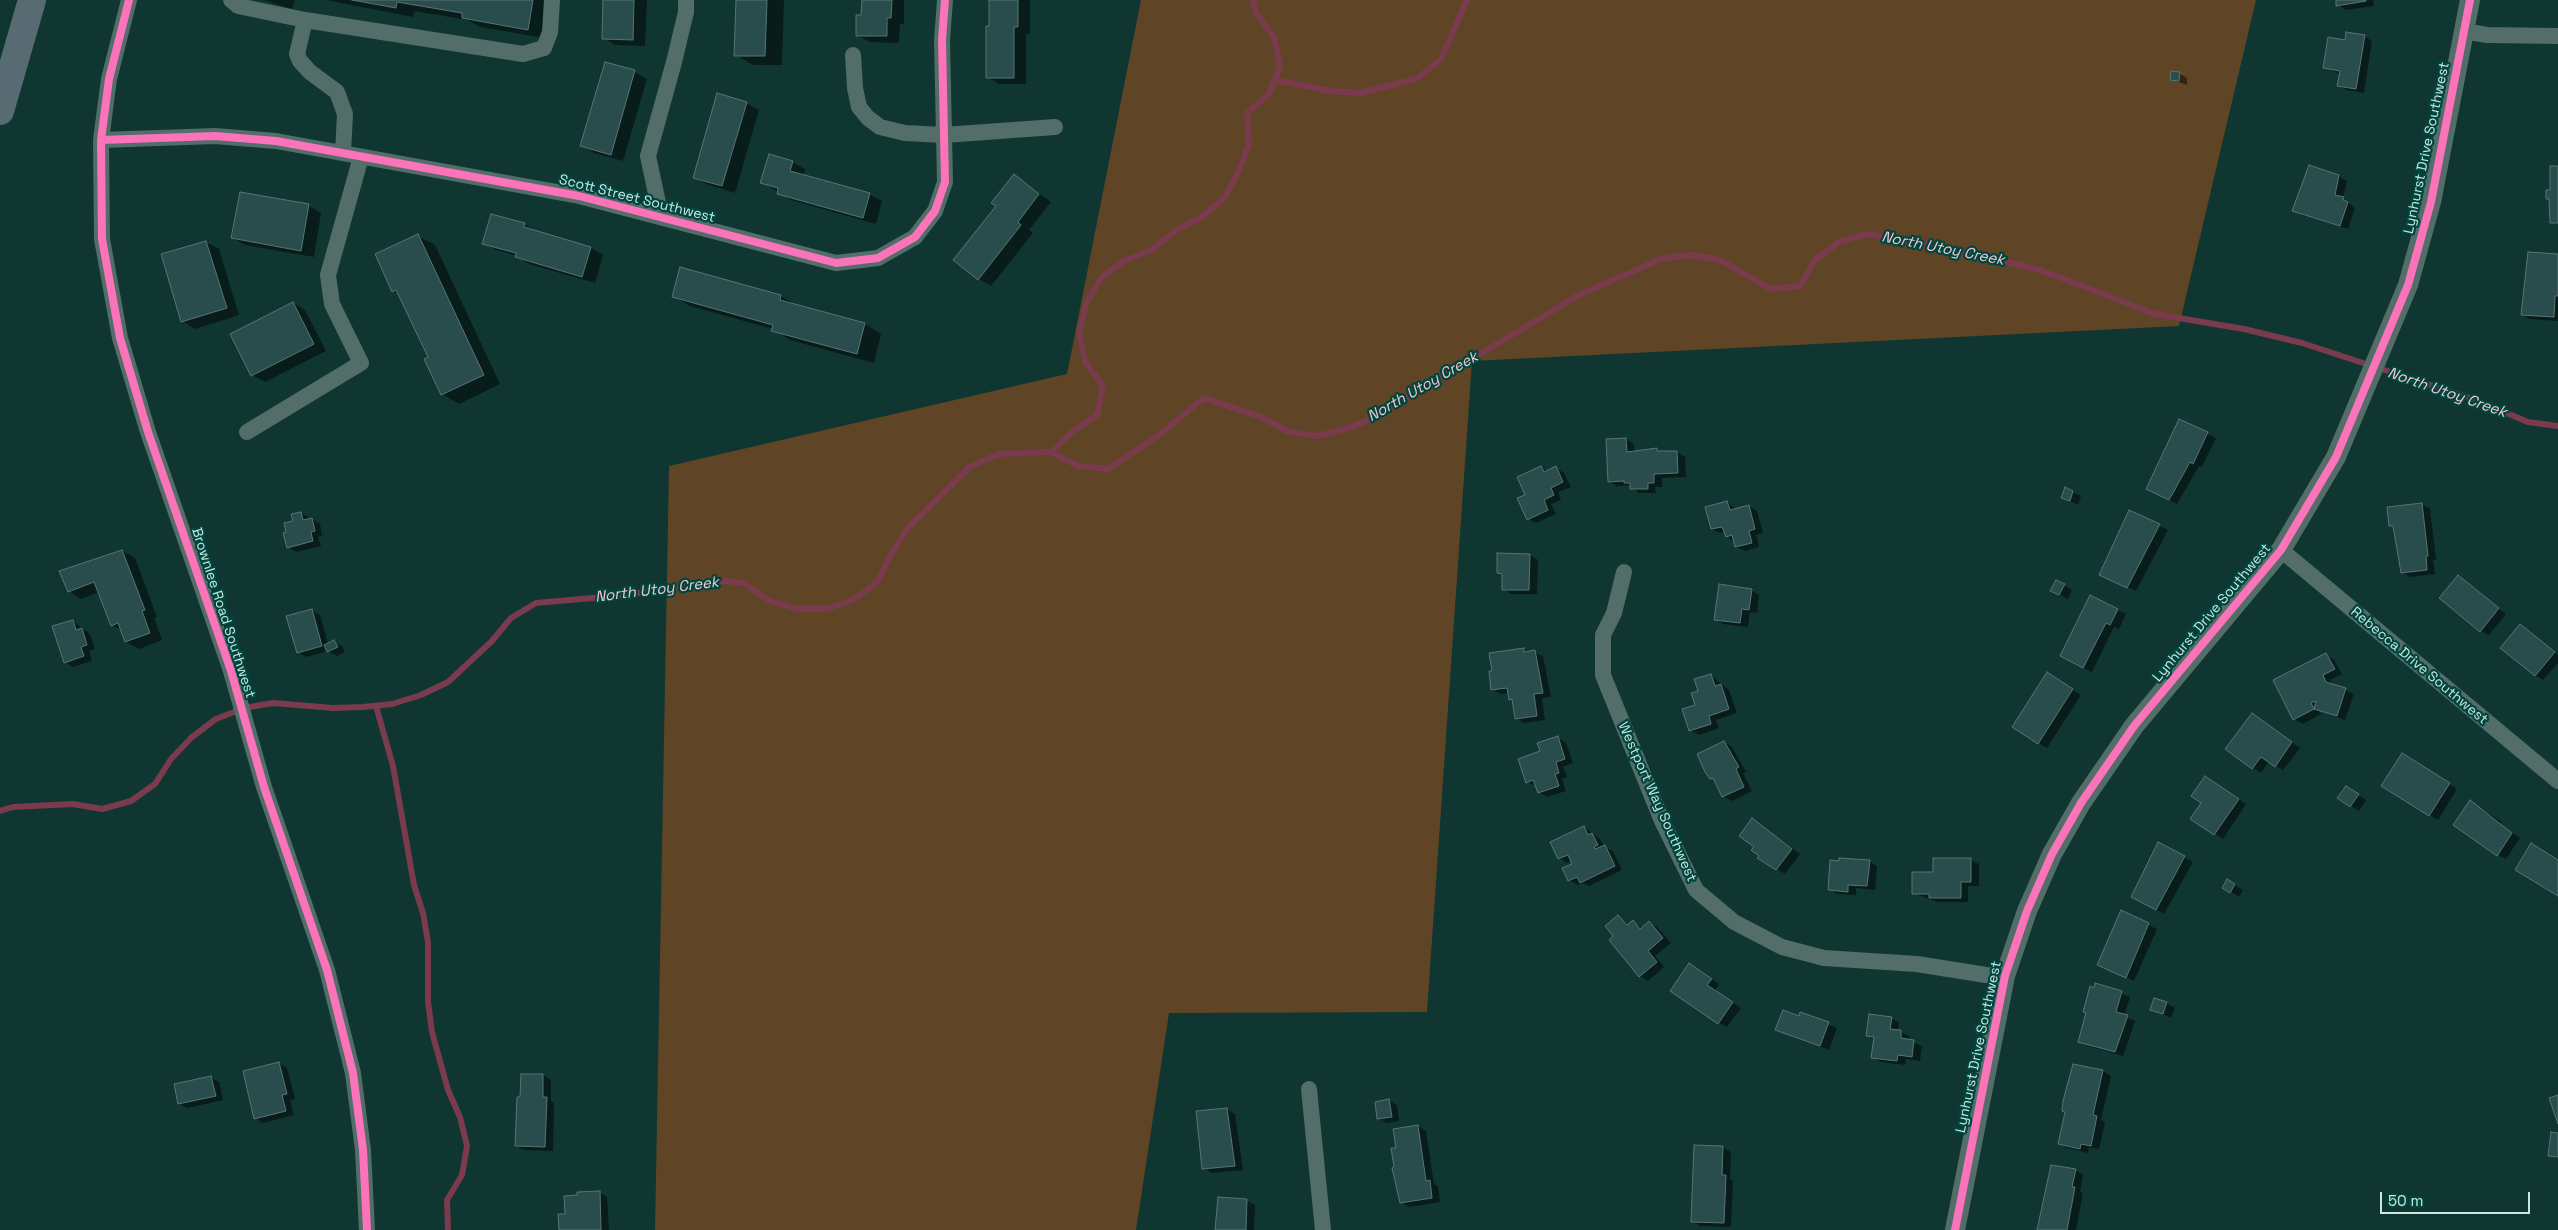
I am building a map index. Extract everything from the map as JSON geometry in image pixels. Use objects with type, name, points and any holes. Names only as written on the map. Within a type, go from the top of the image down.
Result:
[{"type":"highway","points":[[0,111],[32,0]]},
{"type":"street","name":"Brownlee Road Southwest","points":[[129,0],[109,80],[101,140],[102,239],[120,338],[148,432],[231,671],[264,787],[326,970],[353,1073],[364,1150],[367,1230]]},
{"type":"street","points":[[231,0],[238,6],[306,20],[523,54],[544,48],[550,32],[552,0]]},
{"type":"street","points":[[661,217],[648,156],[674,62],[686,12],[686,0]]},
{"type":"street","name":"Scott Street Southwest","points":[[101,140],[215,136],[276,141],[579,196],[836,263],[878,258],[915,237],[935,211],[945,182],[942,40],[945,0]]},
{"type":"street","name":"Lynhurst Drive Southwest","points":[[1955,1230],[2005,976],[2027,911],[2052,854],[2081,802],[2134,726],[2281,550],[2336,457],[2408,285],[2431,202],[2470,0]]},
{"type":"street","points":[[306,20],[297,54],[300,61],[310,72],[337,92],[345,114],[343,153]]},
{"type":"street","points":[[2464,31],[2487,35],[2558,36]]},
{"type":"street","points":[[854,55],[855,88],[859,107],[868,118],[880,127],[905,133],[944,135],[1055,127]]},
{"type":"street","points":[[247,432],[361,363],[332,304],[328,275],[361,156]]},
{"type":"street","name":"Rebecca Drive Southwest","points":[[2281,550],[2558,781]]},
{"type":"street","name":"Westport Way Southwest","points":[[1624,572],[1614,612],[1603,636],[1603,675],[1662,821],[1696,890],[1734,922],[1782,947],[1824,958],[1898,962],[2005,976]]},
{"type":"street","points":[[1309,1089],[1323,1230]]},
{"type":"shaded area","points":[[1141,0],[2256,0],[2179,326],[1472,361],[1427,1012],[1169,1013],[1136,1230],[655,1230],[669,466],[1067,374]]},
{"type":"building","points":[[352,0],[533,0],[528,30],[462,18],[462,13],[397,2],[396,8]]},
{"type":"building","points":[[603,0],[634,0],[633,40],[602,39]]},
{"type":"building","points":[[736,0],[767,0],[765,56],[734,56]]},
{"type":"building","points":[[862,0],[892,0],[891,18],[887,18],[887,36],[856,36],[856,15],[861,15]]},
{"type":"building","points":[[989,0],[1018,0],[1018,27],[1014,27],[1014,78],[986,78],[986,26],[989,26]]},
{"type":"building","points":[[2336,0],[2366,0],[2366,1],[2336,6]]},
{"type":"building","points":[[2346,32],[2365,35],[2356,89],[2337,86],[2340,71],[2323,68],[2328,37],[2345,40]]},
{"type":"building","points":[[605,62],[635,70],[611,155],[580,146]]},
{"type":"building","points":[[2171,71],[2180,72],[2179,81],[2170,80]]},
{"type":"building","points":[[717,93],[747,102],[722,186],[693,178]]},
{"type":"building","points":[[769,154],[793,161],[790,171],[870,193],[863,218],[777,194],[778,188],[760,183]]},
{"type":"building","points":[[2309,165],[2339,175],[2335,195],[2344,197],[2343,200],[2348,202],[2340,226],[2292,211]]},
{"type":"building","points":[[2550,166],[2558,166],[2558,223],[2550,223],[2549,199],[2546,199],[2546,190],[2550,190]]},
{"type":"building","points":[[1014,174],[1039,194],[1018,222],[1021,225],[978,280],[953,260],[996,206],[991,203]]},
{"type":"building","points":[[240,192],[309,204],[301,251],[231,238]]},
{"type":"building","points":[[491,214],[525,223],[524,227],[591,247],[582,277],[515,257],[516,253],[482,244]]},
{"type":"building","points":[[418,234],[484,375],[441,395],[424,359],[428,357],[396,290],[392,292],[375,254]]},
{"type":"building","points":[[206,241],[227,308],[181,322],[161,254]]},
{"type":"building","points":[[2528,252],[2558,254],[2558,296],[2555,296],[2554,317],[2521,315]]},
{"type":"building","points":[[680,267],[781,295],[780,300],[865,323],[857,354],[771,331],[773,325],[672,297]]},
{"type":"building","points":[[293,302],[314,344],[251,376],[230,334]]},
{"type":"building","points":[[2179,419],[2208,432],[2193,464],[2190,462],[2169,500],[2146,489]]},
{"type":"building","points":[[1626,438],[1627,452],[1657,448],[1657,451],[1677,451],[1678,473],[1654,474],[1654,483],[1648,483],[1648,489],[1630,489],[1630,483],[1624,483],[1624,481],[1608,482],[1606,439]]},
{"type":"building","points":[[1541,466],[1544,472],[1556,466],[1563,482],[1551,488],[1554,495],[1544,500],[1548,510],[1527,520],[1517,498],[1525,495],[1517,477]]},
{"type":"building","points":[[2065,487],[2073,491],[2070,501],[2061,498]]},
{"type":"building","points":[[1727,501],[1730,510],[1749,505],[1755,529],[1749,531],[1752,543],[1735,547],[1732,535],[1726,537],[1722,527],[1711,529],[1705,507]]},
{"type":"building","points":[[2422,503],[2428,556],[2426,556],[2427,570],[2401,573],[2393,526],[2389,526],[2387,507]]},
{"type":"building","points":[[2129,510],[2160,524],[2127,588],[2099,575]]},
{"type":"building","points":[[301,512],[303,520],[312,518],[315,531],[311,532],[313,541],[287,548],[283,533],[286,532],[284,523],[293,521],[291,514]]},
{"type":"building","points":[[122,550],[145,610],[142,611],[150,633],[125,642],[118,623],[111,626],[94,582],[68,592],[59,571]]},
{"type":"building","points":[[1497,553],[1530,554],[1529,590],[1502,590],[1502,574],[1497,573]]},
{"type":"building","points":[[2458,575],[2499,608],[2480,632],[2439,598]]},
{"type":"building","points":[[2056,580],[2065,584],[2059,595],[2050,591]]},
{"type":"building","points":[[1719,584],[1752,589],[1749,610],[1742,609],[1740,623],[1714,620]]},
{"type":"building","points":[[2090,595],[2118,609],[2110,625],[2106,623],[2083,668],[2060,656]]},
{"type":"building","points":[[312,609],[322,646],[297,653],[286,616]]},
{"type":"building","points":[[73,620],[76,630],[82,628],[87,645],[81,647],[84,656],[64,663],[52,626]]},
{"type":"building","points":[[2520,624],[2555,652],[2535,676],[2500,648]]},
{"type":"building","points":[[334,640],[338,647],[327,652],[324,645]]},
{"type":"building","points":[[1524,648],[1524,652],[1535,650],[1543,693],[1534,694],[1537,716],[1515,719],[1512,699],[1509,700],[1507,688],[1491,690],[1489,671],[1492,671],[1489,653]]},
{"type":"building","points":[[2326,653],[2335,669],[2323,675],[2326,682],[2346,688],[2337,716],[2314,709],[2293,720],[2273,680]],"holes":[[[2316,701],[2314,709],[2311,703]]]},
{"type":"building","points":[[2047,672],[2073,689],[2038,744],[2012,727]]},
{"type":"building","points":[[1711,674],[1715,686],[1721,684],[1729,709],[1709,716],[1711,724],[1689,731],[1682,709],[1695,705],[1691,693],[1698,691],[1694,679]]},
{"type":"building","points":[[2252,713],[2292,742],[2275,767],[2261,757],[2252,769],[2225,749]]},
{"type":"building","points":[[1558,736],[1565,759],[1556,762],[1559,773],[1555,774],[1559,786],[1538,793],[1533,780],[1526,783],[1518,759],[1540,751],[1537,743]]},
{"type":"building","points":[[1724,741],[1739,767],[1736,769],[1744,787],[1722,797],[1713,778],[1710,779],[1705,772],[1697,754]]},
{"type":"building","points":[[2402,753],[2450,783],[2429,816],[2381,786]]},
{"type":"building","points":[[2205,776],[2239,799],[2214,835],[2190,819],[2201,803],[2191,796]]},
{"type":"building","points":[[2346,786],[2359,794],[2350,807],[2337,798]]},
{"type":"building","points":[[2470,800],[2512,833],[2497,856],[2453,825]]},
{"type":"building","points":[[1752,818],[1792,849],[1776,870],[1757,858],[1759,856],[1751,850],[1754,847],[1739,836]]},
{"type":"building","points":[[1584,826],[1588,835],[1592,833],[1598,845],[1594,847],[1595,849],[1605,845],[1615,866],[1580,883],[1577,877],[1568,881],[1562,868],[1572,864],[1568,855],[1558,859],[1550,842]]},
{"type":"building","points":[[2158,842],[2185,856],[2156,910],[2131,897]]},
{"type":"building","points":[[2531,843],[2558,860],[2558,896],[2515,870]]},
{"type":"building","points":[[1839,858],[1870,860],[1867,886],[1848,885],[1848,892],[1828,890],[1830,860],[1839,861]]},
{"type":"building","points":[[1933,858],[1971,858],[1971,882],[1961,882],[1961,898],[1929,898],[1929,894],[1912,894],[1912,872],[1933,872]]},
{"type":"building","points":[[2227,879],[2235,884],[2230,893],[2222,888]]},
{"type":"building","points":[[2121,910],[2149,923],[2126,978],[2097,965]]},
{"type":"building","points":[[1618,915],[1627,925],[1633,920],[1640,929],[1649,921],[1663,938],[1648,951],[1657,962],[1639,977],[1609,940],[1613,936],[1605,926]]},
{"type":"building","points":[[1689,963],[1712,979],[1707,985],[1733,1002],[1718,1024],[1670,991]]},
{"type":"building","points":[[2095,983],[2122,991],[2116,1012],[2128,1015],[2115,1052],[2078,1042],[2086,1013],[2083,1012],[2090,986],[2094,988]]},
{"type":"building","points":[[2154,998],[2167,1002],[2163,1014],[2150,1010]]},
{"type":"building","points":[[1783,1010],[1799,1016],[1800,1012],[1829,1022],[1820,1046],[1775,1030]]},
{"type":"building","points":[[1869,1014],[1892,1017],[1890,1029],[1901,1030],[1901,1038],[1914,1040],[1912,1057],[1898,1055],[1897,1061],[1871,1058],[1874,1037],[1866,1036]]},
{"type":"building","points":[[279,1062],[287,1094],[282,1095],[286,1111],[254,1119],[243,1071]]},
{"type":"building","points":[[2073,1064],[2103,1070],[2093,1115],[2097,1116],[2091,1146],[2081,1144],[2080,1149],[2058,1144],[2065,1112],[2062,1111],[2063,1101]]},
{"type":"building","points":[[521,1074],[543,1074],[543,1097],[547,1097],[545,1147],[515,1146],[517,1097],[520,1097]]},
{"type":"building","points":[[211,1076],[216,1096],[178,1104],[174,1084]]},
{"type":"building","points":[[2558,1095],[2558,1124],[2549,1098]]},
{"type":"building","points":[[1389,1099],[1392,1117],[1377,1119],[1375,1102]]},
{"type":"building","points":[[1227,1108],[1235,1166],[1202,1169],[1196,1111]]},
{"type":"building","points":[[1418,1125],[1426,1181],[1430,1180],[1432,1198],[1400,1203],[1392,1168],[1394,1167],[1391,1148],[1396,1148],[1393,1129]]},
{"type":"building","points":[[2551,1132],[2558,1133],[2558,1157],[2548,1156]]},
{"type":"building","points":[[1694,1145],[1723,1146],[1722,1175],[1726,1175],[1724,1223],[1691,1222]]},
{"type":"building","points":[[2051,1165],[2076,1169],[2072,1187],[2075,1187],[2067,1230],[2037,1230]]},
{"type":"building","points":[[600,1191],[601,1230],[559,1230],[558,1214],[565,1214],[564,1196],[577,1195],[577,1192]]},
{"type":"building","points":[[1218,1197],[1247,1199],[1246,1230],[1215,1230]]},
{"type":"waterway","points":[[1051,452],[1073,431],[1097,415],[1103,386],[1085,362],[1079,333],[1086,304],[1101,278],[1125,260],[1153,249],[1176,230],[1202,217],[1225,197],[1239,171],[1249,143],[1247,113],[1269,94],[1280,66],[1274,37],[1256,13],[1253,0]]},
{"type":"waterway","points":[[1275,80],[1330,91],[1360,93],[1418,78],[1441,59],[1467,0]]},
{"type":"waterway","name":"North Utoy Creek","points":[[0,811],[13,807],[73,804],[102,809],[131,801],[155,784],[171,759],[192,737],[216,719],[244,708],[273,703],[333,708],[363,707],[392,704],[421,695],[448,682],[492,641],[511,618],[536,603],[626,595],[714,580],[744,583],[768,600],[797,609],[827,609],[855,599],[878,581],[891,554],[907,529],[971,466],[999,454],[1051,452],[1078,466],[1108,469],[1158,436],[1204,398],[1261,417],[1287,431],[1317,436],[1346,429],[1373,418],[1579,295],[1661,259],[1691,255],[1720,260],[1771,289],[1800,286],[1815,260],[1839,242],[1868,234],[1985,256],[2043,271],[2155,314],[2244,329],[2302,343],[2473,399],[2528,422],[2558,426]]},
{"type":"waterway","points":[[376,706],[393,766],[414,885],[423,913],[428,942],[428,1002],[432,1032],[448,1090],[460,1117],[467,1146],[462,1175],[447,1200],[448,1230]]},
{"type":"cycle path","points":[[129,0],[109,79],[101,140],[102,239],[120,338],[148,432],[231,671],[264,787],[327,970],[353,1073],[363,1150],[367,1230]]},
{"type":"cycle path","points":[[101,140],[215,136],[276,141],[579,196],[836,263],[878,258],[915,237],[935,211],[945,182],[942,40],[945,0]]},
{"type":"cycle path","points":[[1955,1230],[2005,976],[2027,911],[2052,854],[2081,803],[2134,726],[2281,550],[2336,457],[2408,285],[2431,202],[2470,0]]}]
